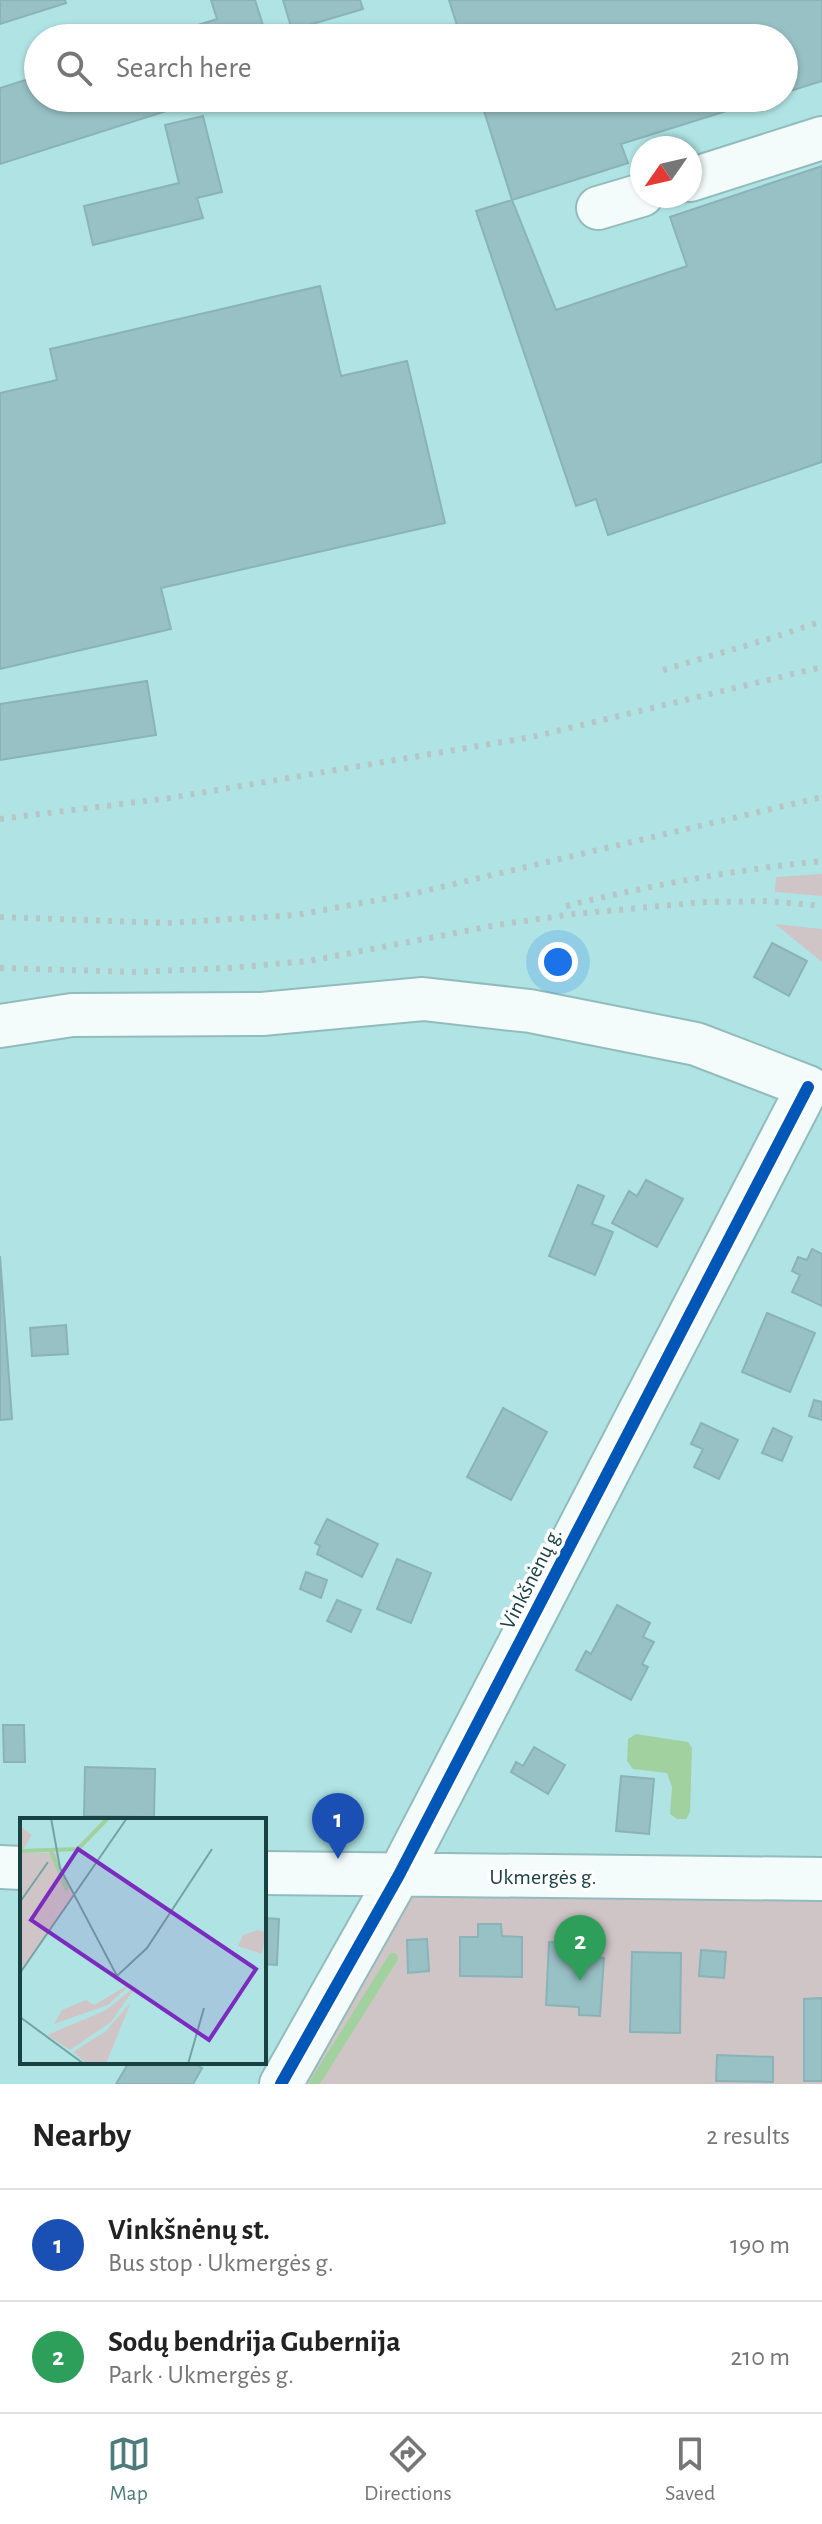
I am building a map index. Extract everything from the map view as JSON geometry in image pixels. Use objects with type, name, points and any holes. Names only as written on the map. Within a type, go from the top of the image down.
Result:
[{"type":"street","points":[[702,176],[822,138]]},
{"type":"street","points":[[598,208],[630,199]]},
{"type":"street","name":"Vinkšnėnų g.","points":[[0,1026],[72,1015],[262,1014],[423,999],[530,1011],[696,1044],[808,1087],[399,1875],[281,2084]]},
{"type":"street","points":[[0,1867],[20,1868]]},
{"type":"street","name":"Ukmergės g.","points":[[266,1873],[822,1879]]},
{"type":"shaded area","points":[[822,874],[822,896],[775,892],[776,877]]},
{"type":"shaded area","points":[[775,924],[822,929],[822,962]]},
{"type":"shaded area","points":[[636,1734],[688,1742],[692,1748],[690,1812],[686,1819],[677,1819],[670,1814],[672,1787],[667,1773],[633,1769],[627,1761],[628,1739]]},
{"type":"shaded area","points":[[399,1875],[822,1879],[822,2084],[281,2084]]},
{"type":"building","points":[[0,0],[65,0],[66,3],[0,24]]},
{"type":"building","points":[[211,0],[255,0],[263,24],[201,24],[217,19]]},
{"type":"building","points":[[283,0],[360,0],[363,9],[312,24],[290,24]]},
{"type":"building","points":[[449,0],[822,0],[822,81],[798,89],[798,24],[457,24]]},
{"type":"building","points":[[24,80],[24,112],[163,112],[0,164],[0,88]]},
{"type":"building","points":[[484,112],[723,112],[647,136],[630,136],[630,141],[621,144],[628,163],[512,200]]},
{"type":"building","points":[[203,116],[222,192],[197,198],[203,218],[93,245],[84,206],[179,183],[165,125]]},
{"type":"building","points":[[822,166],[822,462],[608,535],[596,499],[576,506],[476,211],[512,200],[556,310],[687,266],[670,217]]},
{"type":"building","points":[[320,286],[341,376],[407,361],[445,523],[161,588],[171,629],[0,669],[0,393],[57,380],[50,349]]},
{"type":"building","points":[[147,681],[156,735],[0,760],[0,704]]},
{"type":"building","points":[[772,943],[807,961],[789,996],[754,977]]},
{"type":"building","points":[[646,1180],[683,1199],[657,1247],[612,1223],[629,1191],[637,1196]]},
{"type":"building","points":[[578,1185],[604,1196],[592,1224],[613,1232],[595,1275],[549,1256]]},
{"type":"building","points":[[812,1249],[822,1254],[822,1306],[792,1292],[800,1275],[792,1271],[798,1257],[807,1260]]},
{"type":"building","points":[[0,1256],[12,1419],[0,1420]]},
{"type":"building","points":[[767,1313],[815,1333],[790,1392],[742,1372]]},
{"type":"building","points":[[66,1325],[68,1354],[32,1356],[30,1328]]},
{"type":"building","points":[[814,1400],[822,1402],[822,1420],[809,1416]]},
{"type":"building","points":[[503,1408],[547,1432],[511,1500],[467,1477]]},
{"type":"building","points":[[701,1423],[738,1440],[719,1479],[694,1467],[703,1449],[691,1444]]},
{"type":"building","points":[[773,1428],[792,1437],[782,1461],[762,1453]]},
{"type":"building","points":[[327,1519],[378,1544],[362,1577],[317,1554],[320,1546],[315,1543]]},
{"type":"building","points":[[397,1559],[431,1573],[411,1623],[377,1609]]},
{"type":"building","points":[[306,1572],[327,1580],[321,1598],[300,1589]]},
{"type":"building","points":[[337,1600],[361,1610],[351,1632],[327,1621]]},
{"type":"building","points":[[617,1605],[650,1623],[643,1637],[654,1642],[642,1664],[648,1667],[631,1700],[576,1670],[586,1651],[591,1654]]},
{"type":"building","points":[[3,1725],[24,1725],[25,1762],[4,1762]]},
{"type":"building","points":[[534,1747],[565,1765],[548,1794],[511,1772],[516,1762],[523,1766]]},
{"type":"building","points":[[85,1767],[155,1769],[154,1817],[84,1816]]},
{"type":"building","points":[[621,1776],[654,1779],[649,1834],[616,1831]]},
{"type":"building","points":[[266,1918],[279,1919],[277,1965],[266,1964]]},
{"type":"building","points":[[478,1924],[501,1924],[502,1936],[522,1937],[522,1977],[460,1976],[460,1937],[478,1937]]},
{"type":"building","points":[[427,1939],[429,1971],[408,1973],[407,1940]]},
{"type":"building","points":[[549,1942],[570,1943],[569,1956],[604,1958],[600,2016],[579,2015],[579,2007],[546,2005]]},
{"type":"building","points":[[701,1950],[726,1952],[724,1978],[699,1976]]},
{"type":"building","points":[[632,1952],[681,1953],[680,2033],[630,2032]]},
{"type":"building","points":[[822,1998],[822,2081],[804,2081],[804,1999]]},
{"type":"building","points":[[717,2055],[773,2057],[773,2082],[716,2081]]},
{"type":"building","points":[[128,2064],[195,2064],[202,2068],[193,2084],[116,2084]]},
{"type":"waterway","points":[[314,2084],[393,1958]]},
{"type":"railway","points":[[663,670],[822,621]]},
{"type":"railway","points":[[0,819],[170,798],[532,737],[822,667]]},
{"type":"railway","points":[[0,917],[167,923],[296,915],[416,893],[822,797]]},
{"type":"railway","points":[[566,906],[693,879],[822,861]]},
{"type":"railway","points":[[0,968],[135,972],[228,968],[309,961],[497,925],[573,914],[705,902],[768,901],[822,906]]},
{"type":"cycle path","points":[[281,2084],[399,1875],[808,1087]]},
{"type":"place","name":"Vinkšnėnų st.","points":[[338,1859]]},
{"type":"place","name":"Sodų bendrija Gubernija","points":[[580,1981]]}]
